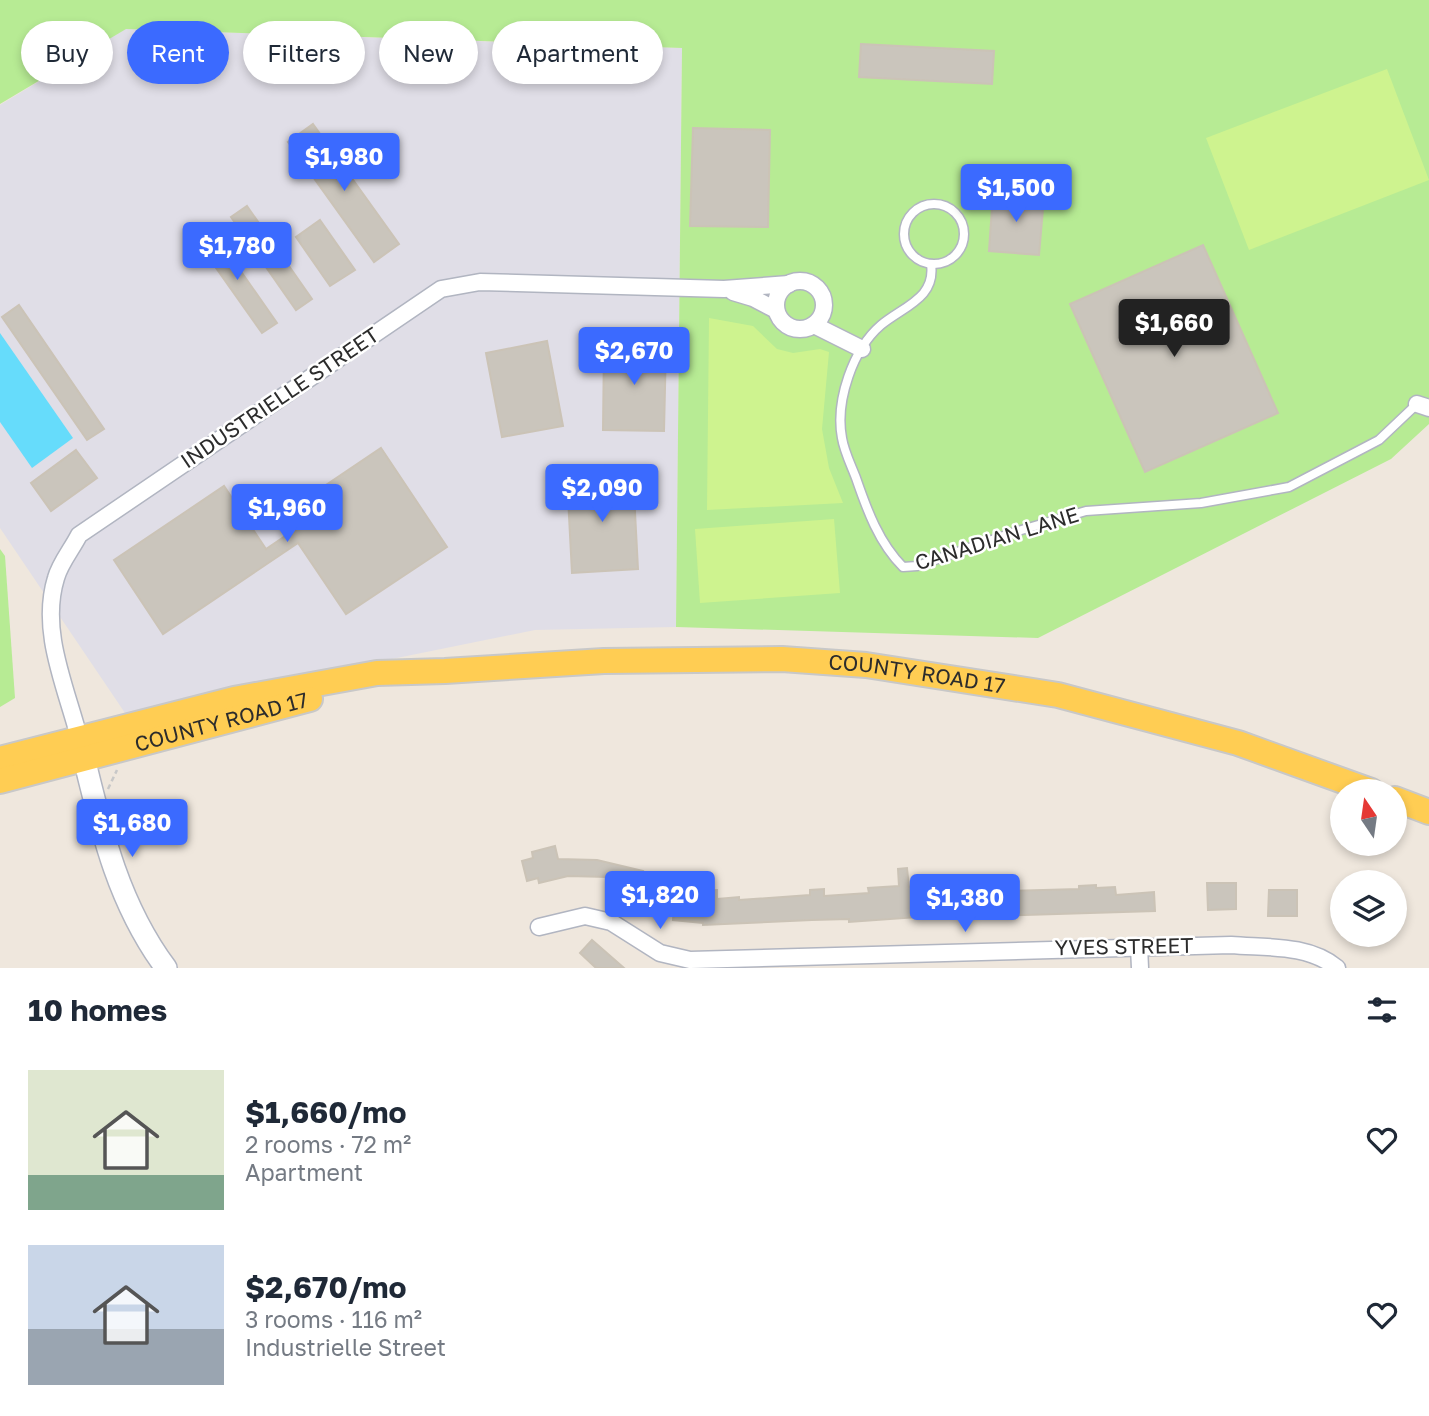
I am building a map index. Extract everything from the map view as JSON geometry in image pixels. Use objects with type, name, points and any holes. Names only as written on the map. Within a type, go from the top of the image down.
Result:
[{"type":"main road","name":"COUNTY ROAD 17","points":[[0,781],[82,747],[234,699],[306,684],[377,673],[604,661],[782,659],[866,665],[1058,695],[1238,743],[1338,779]]},
{"type":"main road","name":"COUNTY ROAD 17","points":[[0,759],[82,747]]},
{"type":"main road","points":[[1407,804],[1429,812]]},
{"type":"street","name":"INDUSTRIELLE STREET","points":[[82,747],[57,659],[49,616],[56,576],[79,536],[441,289],[480,282],[724,289],[789,284],[797,281],[812,284],[857,346]]},
{"type":"street","points":[[776,310],[778,295],[789,284]]},
{"type":"street","name":"INDUSTRIELLE STREET","points":[[724,289],[753,298],[776,310],[784,324],[791,328],[814,325],[857,346]]},
{"type":"street","points":[[814,325],[820,319],[824,304]]},
{"type":"street","points":[[82,747],[113,867],[145,940],[166,968]]},
{"type":"street","name":"YVES STREET","points":[[539,927],[585,916],[611,922],[660,953],[690,960],[792,963],[1139,946],[1231,945],[1308,952],[1323,957],[1337,968]]},
{"type":"street","points":[[1139,946],[1140,968]]},
{"type":"lane","points":[[936,204],[954,211],[960,218],[964,236],[957,254],[949,260],[931,264],[913,255],[904,236],[909,217],[917,209],[936,204]]},
{"type":"lane","name":"CANADIAN LANE","points":[[931,264],[933,277],[929,287],[913,303],[857,346],[848,373],[842,406],[841,437],[867,510],[891,555],[904,567],[917,566],[1086,511],[1200,503],[1289,487],[1379,440],[1423,406]]},
{"type":"shaded area","points":[[127,29],[127,84],[229,84],[229,33],[243,33],[243,84],[365,84],[365,37],[379,38],[379,84],[478,84],[478,41],[492,42],[492,84],[663,84],[663,47],[682,48],[676,627],[535,630],[125,713],[0,528],[0,105],[35,84],[113,84],[113,36]]},
{"type":"green space","points":[[0,0],[1429,0],[1429,424],[1391,459],[1038,638],[676,627],[682,48],[663,47],[663,21],[492,21],[492,42],[478,41],[478,21],[379,21],[379,38],[365,37],[365,21],[243,21],[243,33],[229,33],[229,21],[127,21],[127,29],[113,37],[113,21],[21,21],[21,84],[34,84],[0,104]]},
{"type":"green space","points":[[1387,69],[1429,180],[1249,250],[1206,138]]},
{"type":"green space","points":[[709,318],[753,326],[777,349],[793,353],[820,349],[829,352],[822,429],[829,468],[843,503],[707,510]]},
{"type":"green space","points":[[834,519],[840,593],[700,603],[695,529]]},
{"type":"green space","points":[[0,549],[5,556],[15,698],[0,707]]},
{"type":"water","points":[[0,333],[73,438],[32,468],[0,422]]},
{"type":"building","points":[[861,44],[994,51],[992,84],[859,77]]},
{"type":"building","points":[[313,124],[399,244],[374,262],[288,142]]},
{"type":"building","points":[[693,128],[770,130],[768,227],[690,226]]},
{"type":"building","points":[[993,193],[1044,197],[1039,255],[989,251]]},
{"type":"building","points":[[247,206],[312,299],[296,310],[231,217]]},
{"type":"building","points":[[320,220],[355,270],[330,286],[296,237]]},
{"type":"building","points":[[212,230],[277,323],[262,333],[197,241]]},
{"type":"building","points":[[1203,245],[1278,413],[1145,472],[1070,304]]},
{"type":"building","points":[[19,305],[104,429],[87,440],[2,317]]},
{"type":"building","points":[[547,341],[563,426],[502,437],[486,353]]},
{"type":"building","points":[[604,344],[666,345],[664,431],[603,430]]},
{"type":"building","points":[[381,448],[447,547],[346,614],[298,543],[163,634],[114,560],[224,486],[266,549],[291,532],[280,516]]},
{"type":"building","points":[[76,450],[97,478],[51,511],[31,483]]},
{"type":"building","points":[[633,474],[638,569],[572,573],[567,478]]},
{"type":"building","points":[[555,846],[558,859],[597,860],[643,871],[641,878],[668,884],[665,897],[704,901],[703,891],[717,890],[717,899],[739,897],[739,900],[810,895],[810,890],[824,889],[824,896],[869,893],[868,888],[899,886],[898,869],[907,868],[909,887],[948,889],[948,894],[977,893],[976,888],[999,885],[1009,885],[1009,891],[1079,889],[1079,886],[1096,885],[1096,888],[1115,887],[1116,895],[1154,892],[1155,911],[703,925],[673,920],[674,908],[642,900],[644,892],[607,884],[609,877],[568,876],[539,883],[538,878],[527,881],[522,861],[533,858],[532,852]]},
{"type":"building","points":[[1207,883],[1236,883],[1236,909],[1208,910]]},
{"type":"building","points":[[1269,890],[1297,890],[1297,916],[1268,916]]},
{"type":"building","points":[[592,940],[624,968],[596,968],[580,953]]}]
